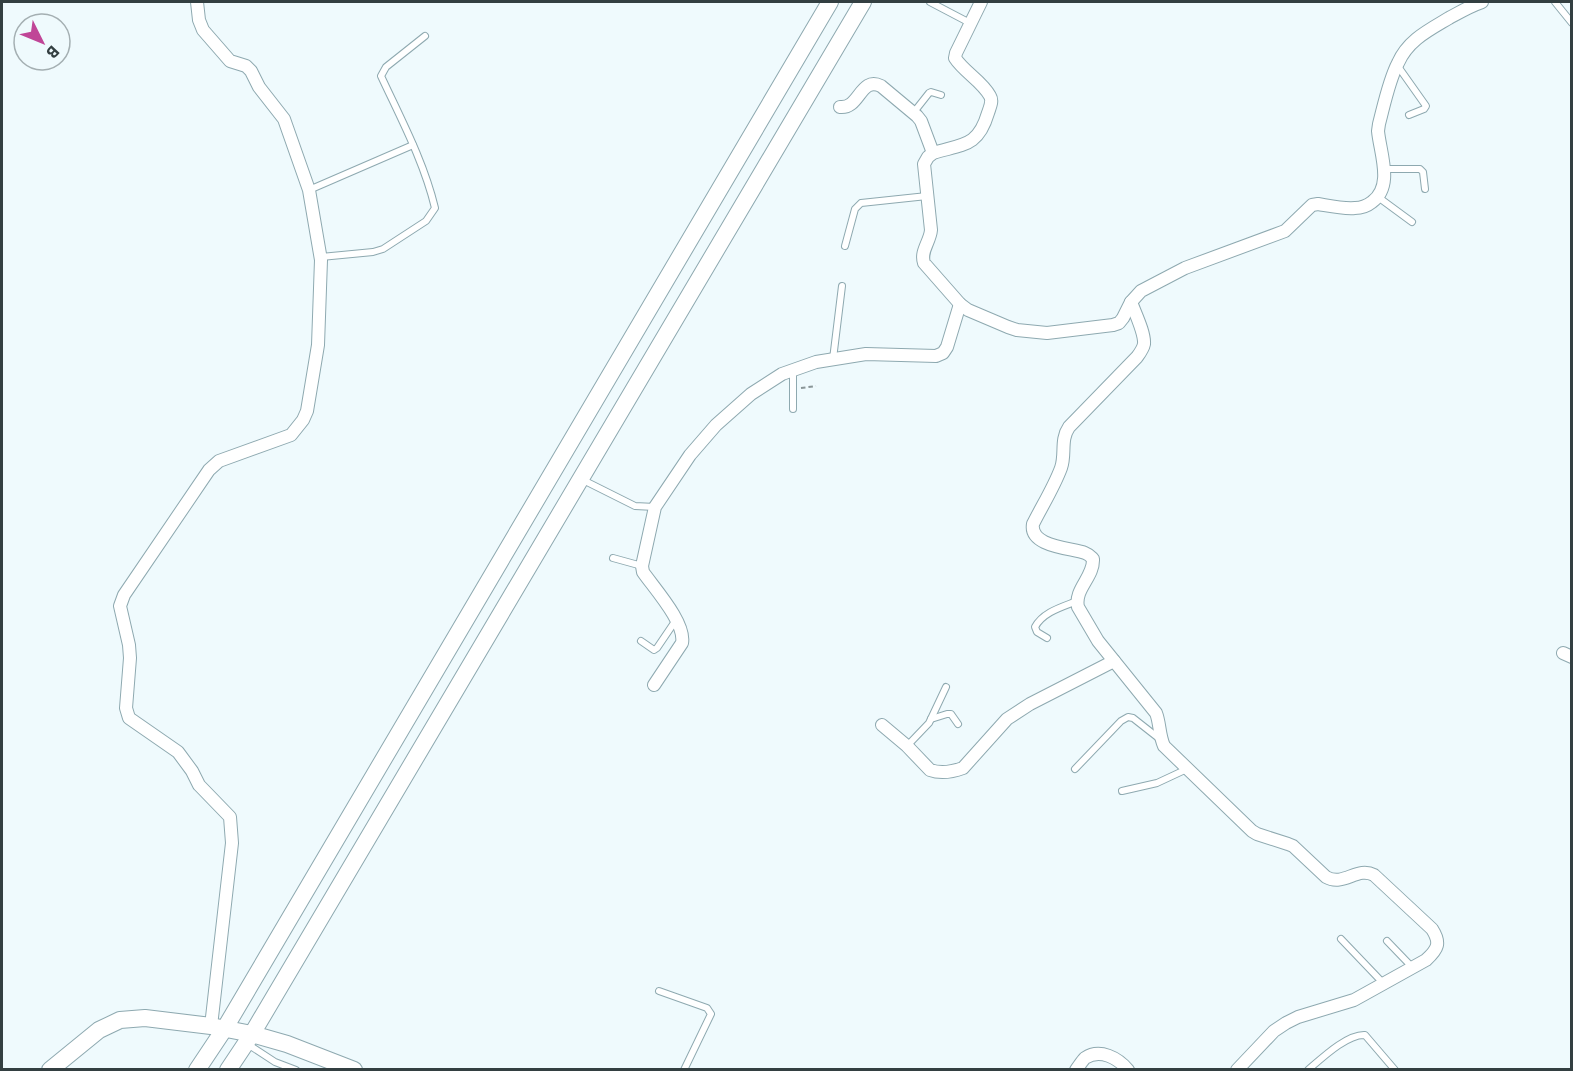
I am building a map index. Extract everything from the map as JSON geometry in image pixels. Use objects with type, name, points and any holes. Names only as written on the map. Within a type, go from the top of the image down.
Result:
[{"type":"street","points":[[197,2],[199,20],[203,30],[230,61],[246,66],[251,71],[259,87],[284,119],[309,190],[321,257],[318,345],[307,411],[303,420],[291,435],[219,460],[209,470],[123,595],[120,606],[129,645],[126,708],[129,718],[178,752],[199,785],[230,817],[232,843],[218,1027]]},
{"type":"street","points":[[197,1070],[218,1027],[830,2]]},
{"type":"street","points":[[228,1070],[863,2]]},
{"type":"street","points":[[981,2],[955,58],[988,93],[992,102],[984,127],[976,138],[927,157],[924,164],[930,237],[922,258],[960,304],[968,310],[1017,330],[1047,333],[1119,323],[1131,302],[1141,291],[1176,272],[1285,231],[1312,206],[1318,204],[1364,207],[1378,197],[1384,185],[1378,131],[1397,64],[1412,42],[1423,33],[1482,2]]},
{"type":"street","points":[[840,107],[846,108],[866,86],[875,83],[914,112],[921,121],[933,153]]},
{"type":"street","points":[[1131,302],[1143,335],[1142,351],[1065,432],[1061,467],[1032,529],[1037,537],[1050,545],[1085,553],[1093,559],[1091,570],[1078,594],[1078,607],[1098,641],[1156,712],[1164,746],[1252,831],[1293,846],[1332,881],[1363,872],[1374,875],[1432,929],[1437,937],[1437,945],[1426,960],[1354,1000],[1298,1017],[1286,1023],[1274,1032],[1237,1070]]},
{"type":"street","points":[[654,685],[682,643],[683,636],[676,620],[643,572],[642,566],[655,507],[690,455],[717,425],[751,394],[782,374],[816,362],[867,354],[936,356],[943,353],[948,347],[960,304]]},
{"type":"street","points":[[882,725],[930,770],[954,771],[963,768],[1007,718],[1114,662]]},
{"type":"street","points":[[50,1070],[99,1030],[120,1020],[145,1018],[218,1027],[246,1042],[287,1044],[354,1070]]},
{"type":"street","points":[[238,1070],[246,1042]]},
{"type":"street","points":[[1076,1070],[1085,1059],[1097,1053],[1110,1056],[1128,1070]]},
{"type":"lane","points":[[930,2],[970,23]]},
{"type":"lane","points":[[1555,2],[1572,23]]},
{"type":"lane","points":[[321,257],[383,249],[426,221],[435,208],[430,187],[413,145],[381,76],[386,67],[425,36]]},
{"type":"lane","points":[[1397,64],[1426,106],[1409,115]]},
{"type":"lane","points":[[914,112],[929,93],[941,95]]},
{"type":"lane","points":[[309,190],[413,145]]},
{"type":"lane","points":[[1383,169],[1420,169],[1423,172],[1425,189]]},
{"type":"lane","points":[[845,246],[855,209],[861,203],[927,196]]},
{"type":"lane","points":[[1378,197],[1412,222]]},
{"type":"lane","points":[[833,359],[843,286]]},
{"type":"lane","points":[[793,409],[794,370]]},
{"type":"lane","points":[[581,478],[635,506],[655,507]]},
{"type":"lane","points":[[614,558],[642,566]]},
{"type":"lane","points":[[1047,638],[1037,632],[1035,627],[1037,623],[1052,611],[1077,601]]},
{"type":"lane","points":[[640,641],[654,650],[676,620]]},
{"type":"lane","points":[[907,746],[932,719],[946,687]]},
{"type":"lane","points":[[932,719],[951,714],[958,724]]},
{"type":"lane","points":[[1075,769],[1121,721],[1128,717],[1133,718],[1161,740]]},
{"type":"lane","points":[[1122,791],[1163,781],[1188,768]]},
{"type":"lane","points":[[1341,939],[1384,984]]},
{"type":"lane","points":[[1387,941],[1413,968]]},
{"type":"lane","points":[[659,991],[707,1008],[711,1014],[684,1070]]},
{"type":"lane","points":[[1308,1070],[1328,1053],[1353,1037],[1361,1035],[1365,1035],[1395,1070]]},
{"type":"lane","points":[[246,1042],[276,1062],[296,1070]]},
{"type":"path","points":[[794,389],[816,386]]}]
